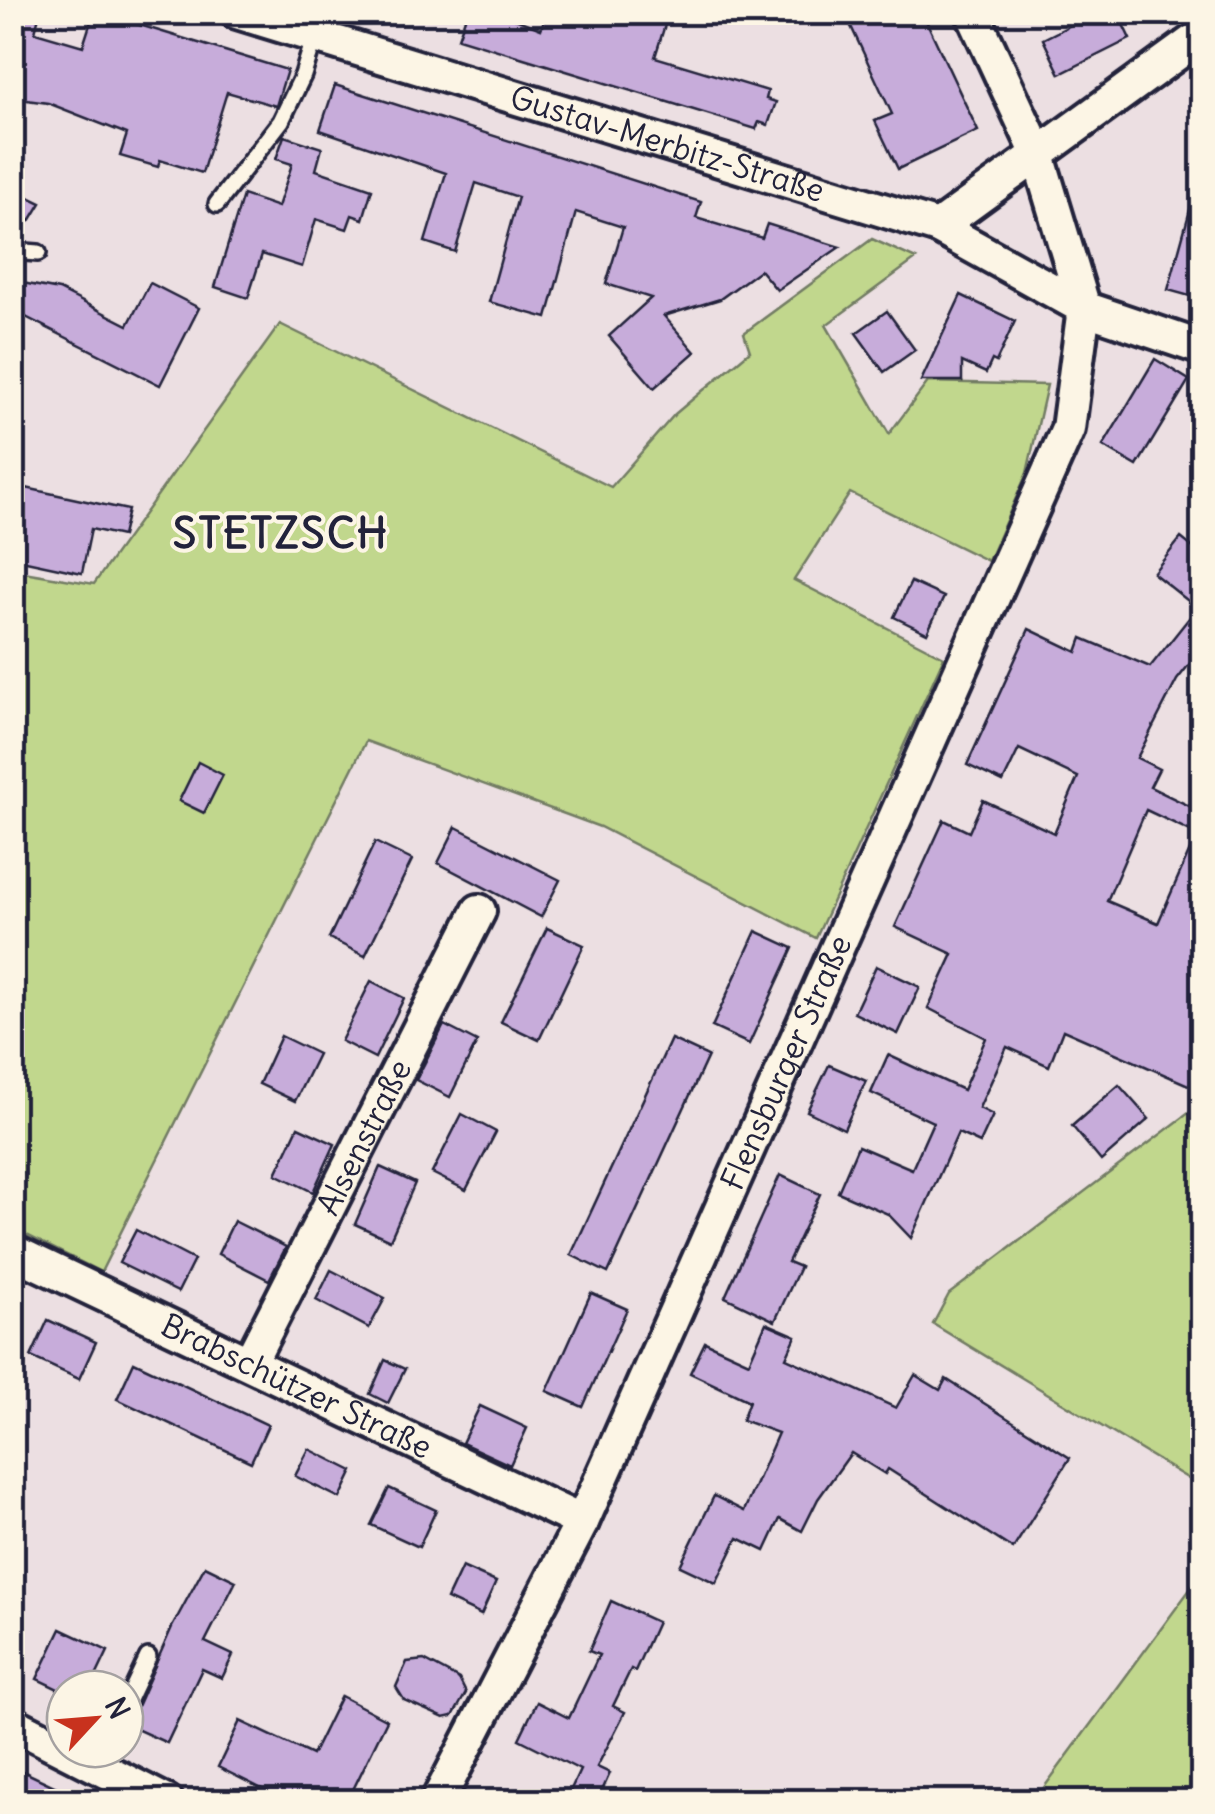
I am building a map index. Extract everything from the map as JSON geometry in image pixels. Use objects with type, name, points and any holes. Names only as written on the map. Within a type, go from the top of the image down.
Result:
[{"type":"street","name":"Gustav-Merbitz-Straße","points":[[237,12],[938,226],[1084,308],[1202,348]]},
{"type":"street","points":[[972,12],[1038,152],[1084,308]]},
{"type":"street","points":[[938,226],[1202,35]]},
{"type":"street","name":"Flensburger Straße","points":[[438,1802],[582,1522],[1068,430],[1084,308]]},
{"type":"street","name":"Alsenstraße","points":[[250,1362],[480,911]]},
{"type":"street","name":"Brabschützer Straße","points":[[12,1251],[582,1522]]},
{"type":"street","points":[[12,1723],[45,1736]]},
{"type":"street","points":[[118,1769],[167,1802]]},
{"type":"lane","points":[[216,204],[282,122],[315,36]]},
{"type":"lane","points":[[12,251],[38,253]]},
{"type":"lane","points":[[142,1669],[148,1657]]},
{"type":"green space","points":[[872,239],[916,259],[826,325],[889,434],[928,382],[1047,385],[1027,473],[988,561],[850,493],[794,580],[944,657],[816,938],[600,827],[366,741],[101,1272],[13,1228],[12,570],[94,584],[280,324],[611,487],[675,414],[750,351],[744,333]]},
{"type":"green space","points":[[1202,1103],[1202,1487],[933,1324],[949,1294]]},
{"type":"green space","points":[[1202,1573],[1202,1801],[1034,1801]]},
{"type":"building","points":[[12,12],[40,12],[35,32],[83,46],[97,12],[287,70],[276,106],[227,92],[202,173],[160,160],[158,167],[120,156],[127,134],[48,103],[12,98]]},
{"type":"building","points":[[467,12],[497,12],[541,29],[546,14],[567,21],[569,12],[669,12],[655,57],[768,91],[766,99],[776,102],[768,125],[759,122],[756,129],[458,38]]},
{"type":"building","points":[[869,12],[922,12],[978,131],[898,169],[875,121],[892,114],[849,22]]},
{"type":"building","points":[[1097,12],[1117,12],[1130,39],[1060,74],[1043,39]]},
{"type":"building","points":[[335,85],[701,202],[696,218],[762,238],[767,224],[840,247],[777,290],[760,270],[720,299],[664,316],[695,352],[654,388],[609,336],[651,298],[606,284],[623,227],[576,212],[547,318],[489,302],[518,197],[476,183],[455,252],[425,242],[446,173],[320,130]]},
{"type":"building","points":[[284,136],[322,148],[316,170],[372,189],[363,219],[352,215],[347,229],[316,219],[302,267],[262,254],[248,298],[215,287],[243,195],[278,207],[292,164],[276,159]]},
{"type":"building","points":[[1196,188],[1202,189],[1202,280],[1197,298],[1168,290]]},
{"type":"building","points":[[12,189],[41,203],[30,221],[12,212]]},
{"type":"building","points":[[12,281],[59,290],[128,325],[150,283],[199,308],[160,385],[12,310]]},
{"type":"building","points":[[961,295],[1015,321],[996,362],[992,360],[986,373],[962,362],[962,381],[921,381]]},
{"type":"building","points":[[887,311],[915,350],[884,372],[856,333]]},
{"type":"building","points":[[1155,359],[1189,380],[1137,466],[1103,446]]},
{"type":"building","points":[[12,485],[128,510],[122,536],[91,529],[82,573],[12,558]]},
{"type":"building","points":[[1181,538],[1202,555],[1202,648],[1177,680],[1137,758],[1159,769],[1150,787],[1202,812],[1202,1091],[1063,1030],[1049,1066],[1007,1047],[979,1108],[993,1115],[980,1143],[958,1133],[911,1238],[888,1214],[838,1192],[858,1146],[912,1169],[933,1122],[871,1093],[888,1055],[963,1090],[986,1038],[928,1008],[953,954],[895,927],[944,820],[969,832],[983,800],[1054,833],[1078,777],[1019,749],[1003,782],[967,765],[1029,629],[1077,652],[1082,638],[1150,667],[1197,608],[1153,573]],"holes":[[[1146,810],[1197,834],[1158,923],[1107,901]]]},
{"type":"building","points":[[911,582],[944,597],[927,633],[894,617]]},
{"type":"building","points":[[198,762],[223,775],[204,813],[179,801]]},
{"type":"building","points":[[456,827],[560,880],[541,917],[438,863]]},
{"type":"building","points":[[375,842],[412,860],[365,956],[329,938]]},
{"type":"building","points":[[547,928],[584,945],[539,1040],[501,1022]]},
{"type":"building","points":[[756,931],[793,948],[749,1044],[712,1027]]},
{"type":"building","points":[[876,966],[920,987],[898,1034],[854,1013]]},
{"type":"building","points":[[371,981],[404,998],[375,1058],[341,1041]]},
{"type":"building","points":[[444,1025],[477,1042],[450,1097],[416,1080]]},
{"type":"building","points":[[281,1036],[318,1054],[295,1101],[259,1084]]},
{"type":"building","points":[[671,1039],[708,1056],[608,1273],[571,1255]]},
{"type":"building","points":[[829,1065],[866,1081],[844,1129],[807,1111]]},
{"type":"building","points":[[1119,1085],[1149,1119],[1101,1161],[1072,1126]]},
{"type":"building","points":[[462,1114],[496,1132],[466,1190],[432,1173]]},
{"type":"building","points":[[298,1127],[335,1144],[313,1192],[276,1174]]},
{"type":"building","points":[[380,1167],[415,1183],[390,1240],[355,1224]]},
{"type":"building","points":[[780,1175],[820,1194],[788,1262],[800,1267],[775,1321],[725,1297]]},
{"type":"building","points":[[234,1221],[286,1247],[269,1280],[218,1254]]},
{"type":"building","points":[[136,1230],[194,1260],[178,1292],[119,1263]]},
{"type":"building","points":[[331,1270],[385,1298],[369,1328],[316,1300]]},
{"type":"building","points":[[591,1293],[627,1309],[583,1407],[547,1391]]},
{"type":"building","points":[[48,1320],[96,1342],[79,1379],[31,1357]]},
{"type":"building","points":[[766,1323],[796,1336],[786,1358],[896,1408],[915,1375],[940,1390],[946,1379],[1070,1458],[1013,1549],[888,1469],[885,1474],[851,1453],[818,1499],[802,1531],[780,1519],[765,1551],[738,1538],[716,1583],[680,1566],[714,1496],[744,1511],[778,1433],[742,1420],[749,1401],[690,1373],[705,1342],[749,1362]]},
{"type":"building","points":[[385,1360],[405,1369],[388,1403],[370,1394]]},
{"type":"building","points":[[134,1362],[268,1425],[251,1462],[117,1399]]},
{"type":"building","points":[[480,1406],[527,1428],[510,1465],[462,1443]]},
{"type":"building","points":[[309,1449],[353,1471],[340,1498],[295,1476]]},
{"type":"building","points":[[389,1488],[436,1510],[419,1547],[371,1525]]},
{"type":"building","points":[[205,1566],[236,1581],[205,1642],[233,1655],[222,1678],[202,1669],[167,1743],[145,1733],[145,1688]]},
{"type":"building","points":[[462,1567],[496,1582],[481,1615],[447,1599]]},
{"type":"building","points":[[611,1601],[657,1622],[635,1671],[631,1669],[613,1706],[625,1712],[597,1767],[610,1773],[597,1802],[565,1802],[580,1770],[519,1739],[537,1702],[569,1718],[599,1655],[589,1651]]},
{"type":"building","points":[[61,1629],[108,1651],[99,1669],[45,1669],[45,1683],[37,1679]]},
{"type":"building","points":[[424,1660],[459,1679],[466,1693],[453,1716],[444,1718],[404,1700],[396,1687],[407,1662]]},
{"type":"building","points":[[341,1696],[387,1720],[347,1802],[288,1802],[218,1767],[240,1721],[312,1755]]},
{"type":"building","points":[[12,1766],[88,1802],[12,1802]]},
{"type":"district","name":"STETZSCH","points":[[281,533]]}]
